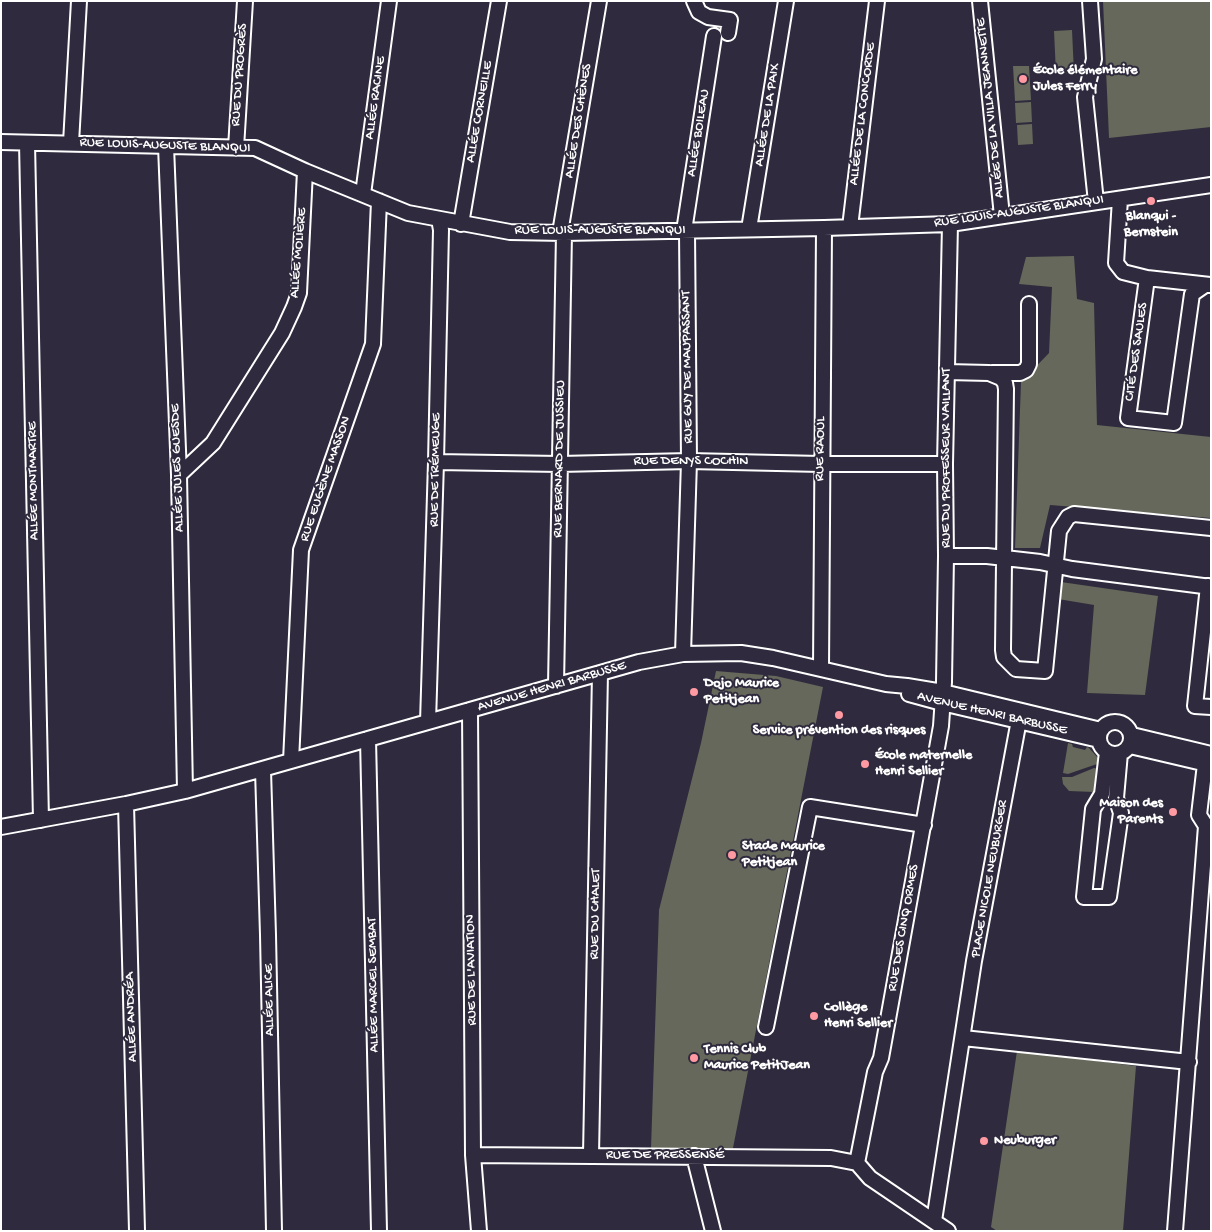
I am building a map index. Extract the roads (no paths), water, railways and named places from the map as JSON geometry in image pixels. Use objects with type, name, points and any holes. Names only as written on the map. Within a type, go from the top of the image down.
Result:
[{"type":"street","points":[[71,143],[79,1]]},
{"type":"street","name":"RUE DU PROGRÈS","points":[[236,148],[245,1]]},
{"type":"street","name":"ALLÉE RACINE","points":[[363,194],[389,1]]},
{"type":"street","name":"ALLÉE CORNEILLE","points":[[461,224],[499,1]]},
{"type":"street","name":"ALLÉE BOILEAU","points":[[685,231],[721,34],[730,20],[708,17],[699,12],[694,1]]},
{"type":"street","name":"ALLÉE DE LA PAIX","points":[[749,229],[786,1]]},
{"type":"street","name":"ALLÉE DE LA CONCORDE","points":[[850,227],[877,1]]},
{"type":"street","name":"ALLÉE DE LA VILLA JEANNETTE","points":[[980,1],[1002,216]]},
{"type":"street","points":[[1090,1],[1094,59],[1085,97],[1096,202]]},
{"type":"street","name":"ALLÉE DES CHÊNES","points":[[562,233],[598,5]]},
{"type":"street","name":"RUE LOUIS-AUGUSTE BLANQUI","points":[[1,142],[255,148],[305,171],[408,213],[510,232],[685,231],[950,224],[1211,185]]},
{"type":"street","name":"ALLÉE MONTMARTRE","points":[[27,143],[41,820]]},
{"type":"street","name":"ALLÉE JULES GUESDE","points":[[166,146],[179,475],[185,791]]},
{"type":"street","name":"ALLÉE MOLIÈRE","points":[[179,475],[213,443],[282,332],[294,307],[299,293],[305,171]]},
{"type":"street","points":[[1120,199],[1116,264],[1123,272],[1147,278],[1208,285]]},
{"type":"street","name":"RUE EUGÈNE MASSON","points":[[291,761],[301,550],[373,344],[379,201]]},
{"type":"street","name":"RUE DE TRÉMEUGE","points":[[428,722],[441,230],[438,219]]},
{"type":"street","name":"RUE DU PROFESSEUR VAILLANT","points":[[942,698],[946,556],[945,464],[950,224]]},
{"type":"street","name":"RUE RAOUL","points":[[821,669],[824,228]]},
{"type":"street","name":"RUE GUY DE MAUPASSANT","points":[[683,654],[689,461],[685,231]]},
{"type":"street","name":"RUE BERNARD DE JUSSIEU","points":[[556,686],[562,233]]},
{"type":"street","name":"CITÉ DES SAULES","points":[[1147,278],[1128,418],[1174,423],[1192,294],[1208,285]]},
{"type":"street","points":[[947,372],[989,373],[1020,372],[1026,370],[1029,364],[1029,304]]},
{"type":"street","points":[[989,373],[1001,378],[1005,383],[1006,389],[1002,650],[1004,656],[1016,668],[1045,671],[1059,531],[1068,517],[1074,514],[1211,528]]},
{"type":"street","name":"RUE DENYS COCHIN","points":[[436,462],[560,464],[689,461],[945,464]]},
{"type":"street","points":[[946,556],[987,556],[1209,586],[1195,706],[1211,708]]},
{"type":"street","name":"AVENUE HENRI BARBUSSE","points":[[1,827],[126,804],[225,781],[600,673],[683,654],[741,653],[773,658],[886,684],[905,693],[942,698],[1100,735]]},
{"type":"street","name":"RUE DU CHALET","points":[[592,1155],[600,673]]},
{"type":"street","name":"AVENUE HENRI BARBUSSE","points":[[942,698],[1019,720],[1100,735]]},
{"type":"street","name":"RUE DES CINQ ORMES","points":[[858,1163],[875,1072],[881,1058],[920,837],[924,826],[941,726],[942,698]]},
{"type":"street","name":"RUE DE L'AVIATION","points":[[470,710],[473,1155],[479,1231]]},
{"type":"street","name":"PLACE NICOLE NEUBURGER","points":[[934,1221],[974,961],[1019,720]]},
{"type":"street","points":[[1122,747],[1116,798],[1121,813],[1110,897],[1084,897],[1093,809],[1102,794],[1122,747],[1128,728],[1122,723],[1106,724],[1100,735],[1102,747],[1122,747],[1209,761],[1199,816],[1206,826],[1175,1231]]},
{"type":"street","name":"ALLÉE MARCEL SEMBAT","points":[[368,739],[379,1231]]},
{"type":"street","name":"ALLÉE ALICE","points":[[263,770],[269,944],[274,1231]]},
{"type":"street","name":"ALLÉE ANDRÉA","points":[[126,804],[137,1231]]},
{"type":"street","points":[[766,1027],[810,807],[924,826]]},
{"type":"street","points":[[963,1038],[1188,1062]]},
{"type":"street","name":"RUE DE PRESSENSÉ","points":[[473,1155],[831,1158],[858,1163]]},
{"type":"street","points":[[694,1156],[713,1231]]},
{"type":"street","points":[[858,1163],[870,1178],[948,1231]]},
{"type":"place","name":"École élémentaire Jules Ferry","points":[[1023,79]]},
{"type":"place","name":"Blanqui - Bernstein","points":[[1151,201]]},
{"type":"place","name":"Dojo Maurice Petitjean","points":[[694,692]]},
{"type":"place","name":"Service prévention des risques","points":[[839,715]]},
{"type":"place","name":"École maternelle Henri Sellier","points":[[865,764]]},
{"type":"place","name":"Maison des Parents","points":[[1173,812]]},
{"type":"place","name":"Stade Maurice Petitjean","points":[[732,855]]},
{"type":"place","name":"Collège Henri Sellier","points":[[814,1016]]},
{"type":"place","name":"Tennis Club Maurice PetitJean","points":[[694,1058]]},
{"type":"place","name":"Neuburger","points":[[984,1141]]}]
